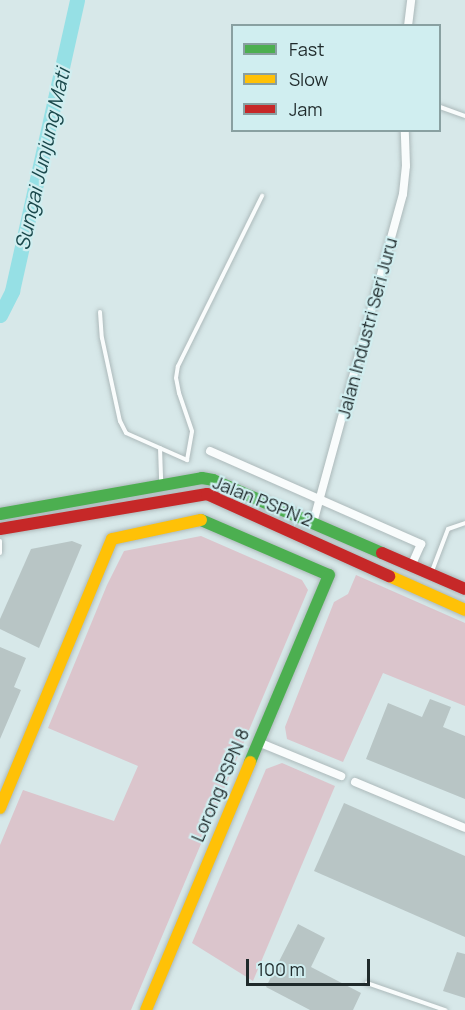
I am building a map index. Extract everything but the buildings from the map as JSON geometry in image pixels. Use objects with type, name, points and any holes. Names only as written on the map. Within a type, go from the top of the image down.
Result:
[{"type":"street","points":[[408,24],[411,0]]},
{"type":"street","name":"Jalan Industri Seri Juru","points":[[313,523],[403,194],[406,166],[405,132]]},
{"type":"street","points":[[210,451],[421,544],[411,566]]},
{"type":"street","name":"Jalan PSPN 2","points":[[0,514],[202,478],[213,480],[465,589]]},
{"type":"street","name":"Jalan PSPN 2","points":[[0,530],[207,494],[465,610]]},
{"type":"street","name":"Lorong PSPN 8","points":[[0,808],[112,539],[203,519],[329,575],[146,1010]]},
{"type":"street","points":[[258,742],[341,776]]},
{"type":"street","points":[[355,782],[465,828]]},
{"type":"lane","points":[[441,107],[465,116]]},
{"type":"lane","points":[[100,312],[102,338],[120,421],[126,433],[188,460],[192,431],[178,393],[176,378],[178,366],[262,196]]},
{"type":"lane","points":[[160,448],[161,485]]},
{"type":"lane","points":[[431,574],[448,529],[465,523]]},
{"type":"lane","points":[[0,541],[0,553]]},
{"type":"lane","points":[[367,983],[445,1010]]},
{"type":"shaded area","points":[[201,536],[302,580],[308,590],[131,1010],[0,1010],[0,845],[23,790],[114,821],[138,766],[48,728],[107,585],[124,551]]},
{"type":"shaded area","points":[[356,575],[465,623],[465,706],[383,673],[343,762],[287,739],[285,727],[334,602],[348,594]]},
{"type":"shaded area","points":[[282,763],[335,786],[253,981],[192,943],[266,769]]},
{"type":"waterway","name":"Sungai Junjung Mati","points":[[0,315],[12,291],[77,0]]},
{"type":"traffic: fast","points":[[0,514],[202,478],[213,480],[382,553]]},
{"type":"traffic: fast","points":[[201,520],[329,575],[250,762]]},
{"type":"traffic: slow","points":[[0,808],[112,539],[201,520]]},
{"type":"traffic: slow","points":[[389,576],[465,610]]},
{"type":"traffic: slow","points":[[146,1010],[250,762]]},
{"type":"traffic: jam","points":[[0,529],[207,494],[389,576]]},
{"type":"traffic: jam","points":[[382,553],[465,589]]}]
